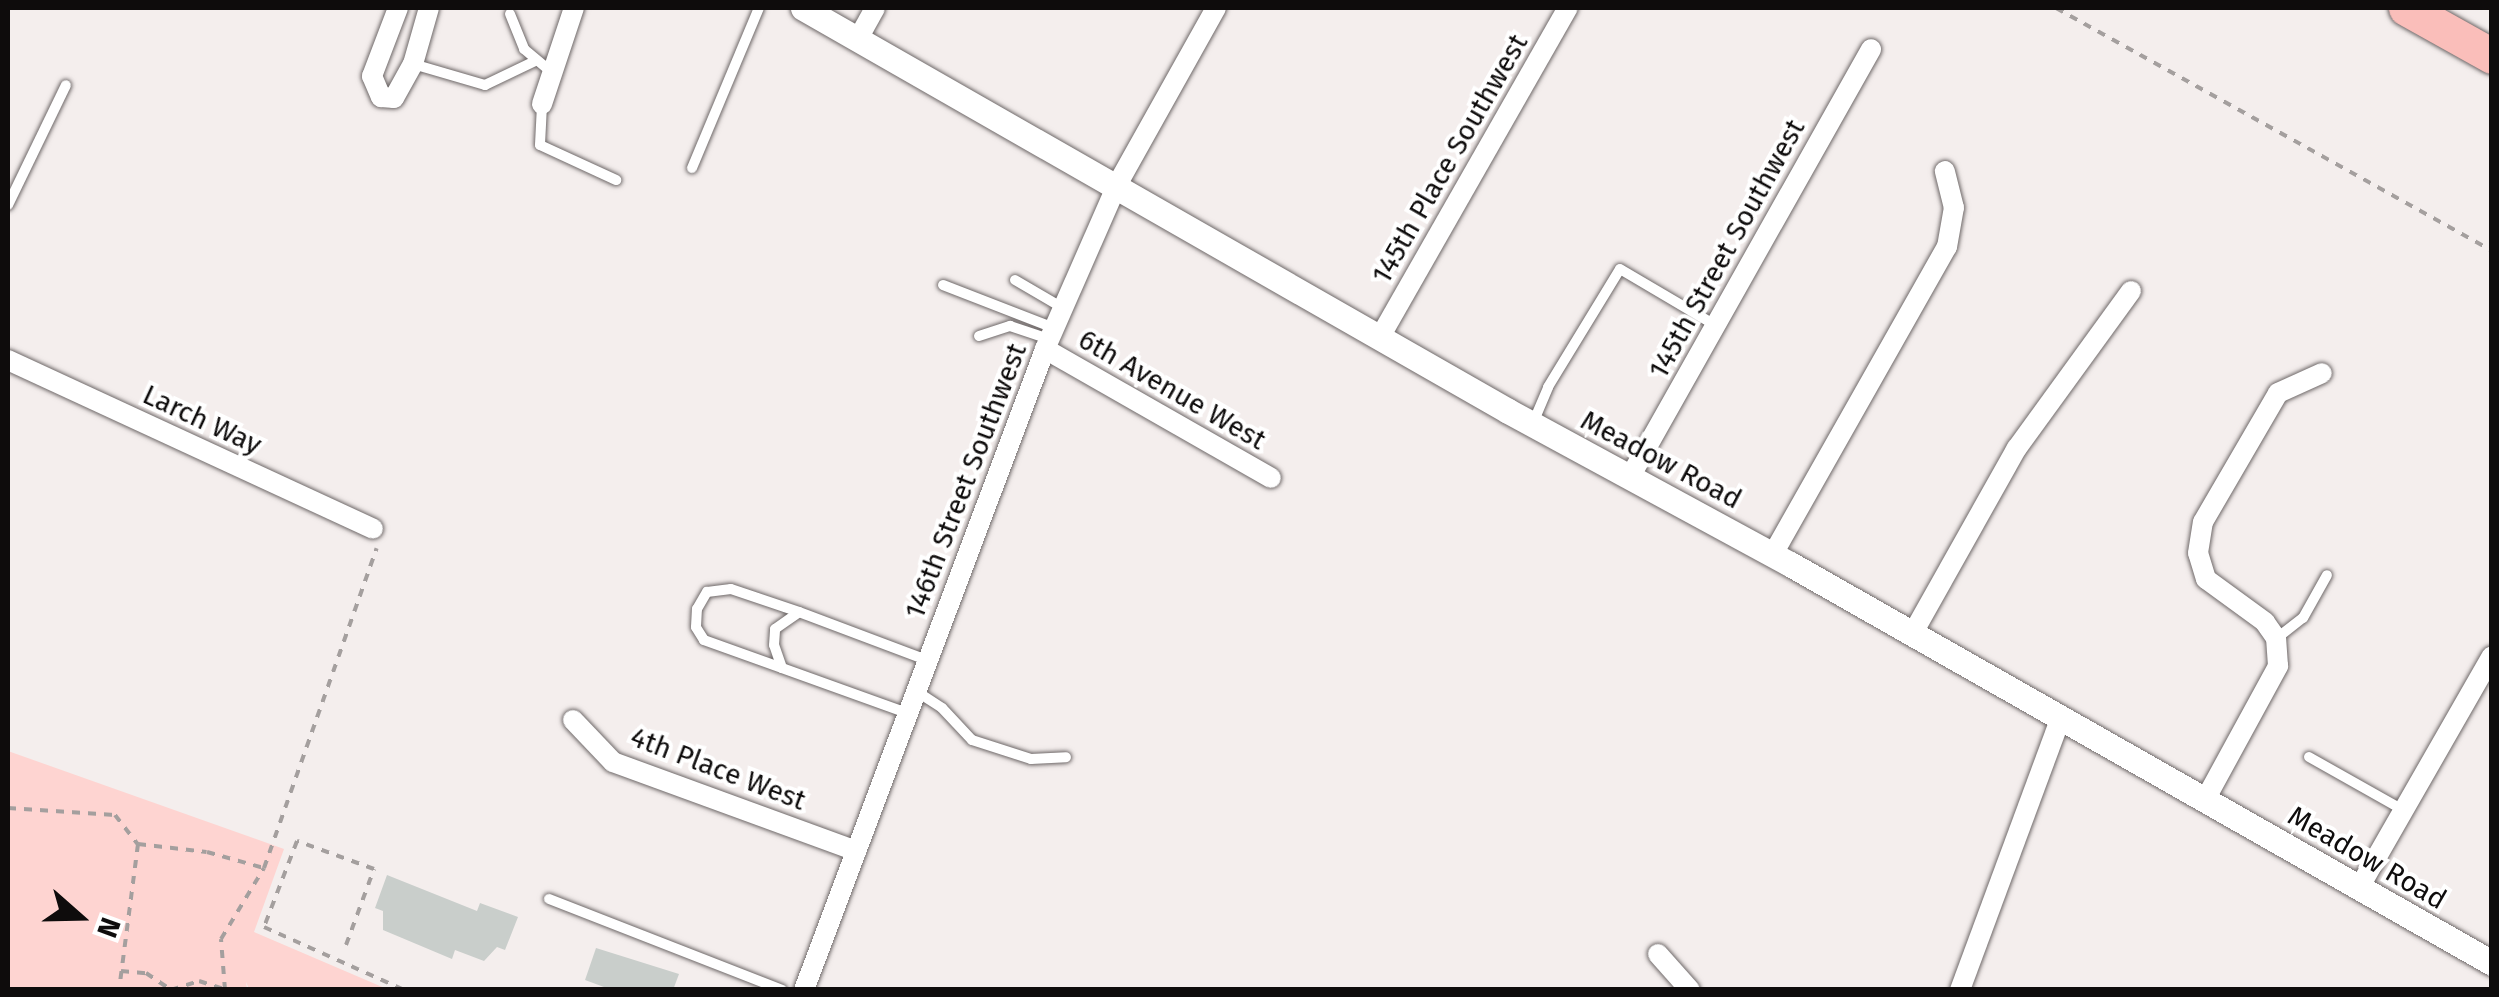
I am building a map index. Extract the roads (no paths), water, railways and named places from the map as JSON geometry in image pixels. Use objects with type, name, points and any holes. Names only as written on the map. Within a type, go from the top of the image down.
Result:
[{"type":"highway","points":[[2406,8],[2492,56]]},
{"type":"street","points":[[398,8],[372,76],[380,97],[394,98],[413,64],[429,8]]},
{"type":"street","points":[[542,104],[543,66],[574,8]]},
{"type":"street","name":"Meadow Road","points":[[803,8],[2492,963]]},
{"type":"street","points":[[859,37],[876,8]]},
{"type":"street","name":"145th Place Southwest","points":[[1380,337],[1568,8]]},
{"type":"street","name":"146th Street Southwest","points":[[804,990],[1053,331],[1117,185],[1209,10]]},
{"type":"street","name":"145th Street Southwest","points":[[1630,477],[1871,48]]},
{"type":"street","points":[[1773,554],[1947,247],[1954,208],[1945,171]]},
{"type":"street","points":[[1912,633],[2017,448],[2131,291]]},
{"type":"street","name":"6th Avenue West","points":[[1053,331],[1272,478]]},
{"type":"street","name":"Larch Way","points":[[8,360],[373,529]]},
{"type":"street","points":[[2205,800],[2278,666],[2276,638],[2265,622],[2206,579],[2198,553],[2203,522],[2278,393],[2322,372]]},
{"type":"street","points":[[2359,888],[2492,656]]},
{"type":"street","points":[[1960,990],[2060,717]]},
{"type":"street","name":"4th Place West","points":[[573,720],[613,762],[856,850]]},
{"type":"street","points":[[1658,954],[1690,990]]},
{"type":"lane","points":[[692,168],[758,8]]},
{"type":"lane","points":[[510,14],[524,50],[543,66]]},
{"type":"lane","points":[[413,64],[485,85],[543,66]]},
{"type":"lane","points":[[8,205],[66,85]]},
{"type":"lane","points":[[542,104],[540,145],[616,180]]},
{"type":"lane","points":[[1533,424],[1548,387],[1620,269],[1716,325]]},
{"type":"lane","points":[[1015,280],[1053,331]]},
{"type":"lane","points":[[943,285],[1053,331]]},
{"type":"lane","points":[[979,336],[1010,326],[1053,331]]},
{"type":"lane","points":[[2276,638],[2303,618],[2326,575]]},
{"type":"lane","points":[[907,713],[704,640],[696,627],[698,609],[707,592],[730,589],[927,660]]},
{"type":"lane","points":[[782,668],[774,645],[775,628],[798,612]]},
{"type":"lane","points":[[916,691],[942,708],[972,740],[1031,759],[1066,757]]},
{"type":"lane","points":[[2309,757],[2404,811]]},
{"type":"lane","points":[[549,900],[782,990]]}]
